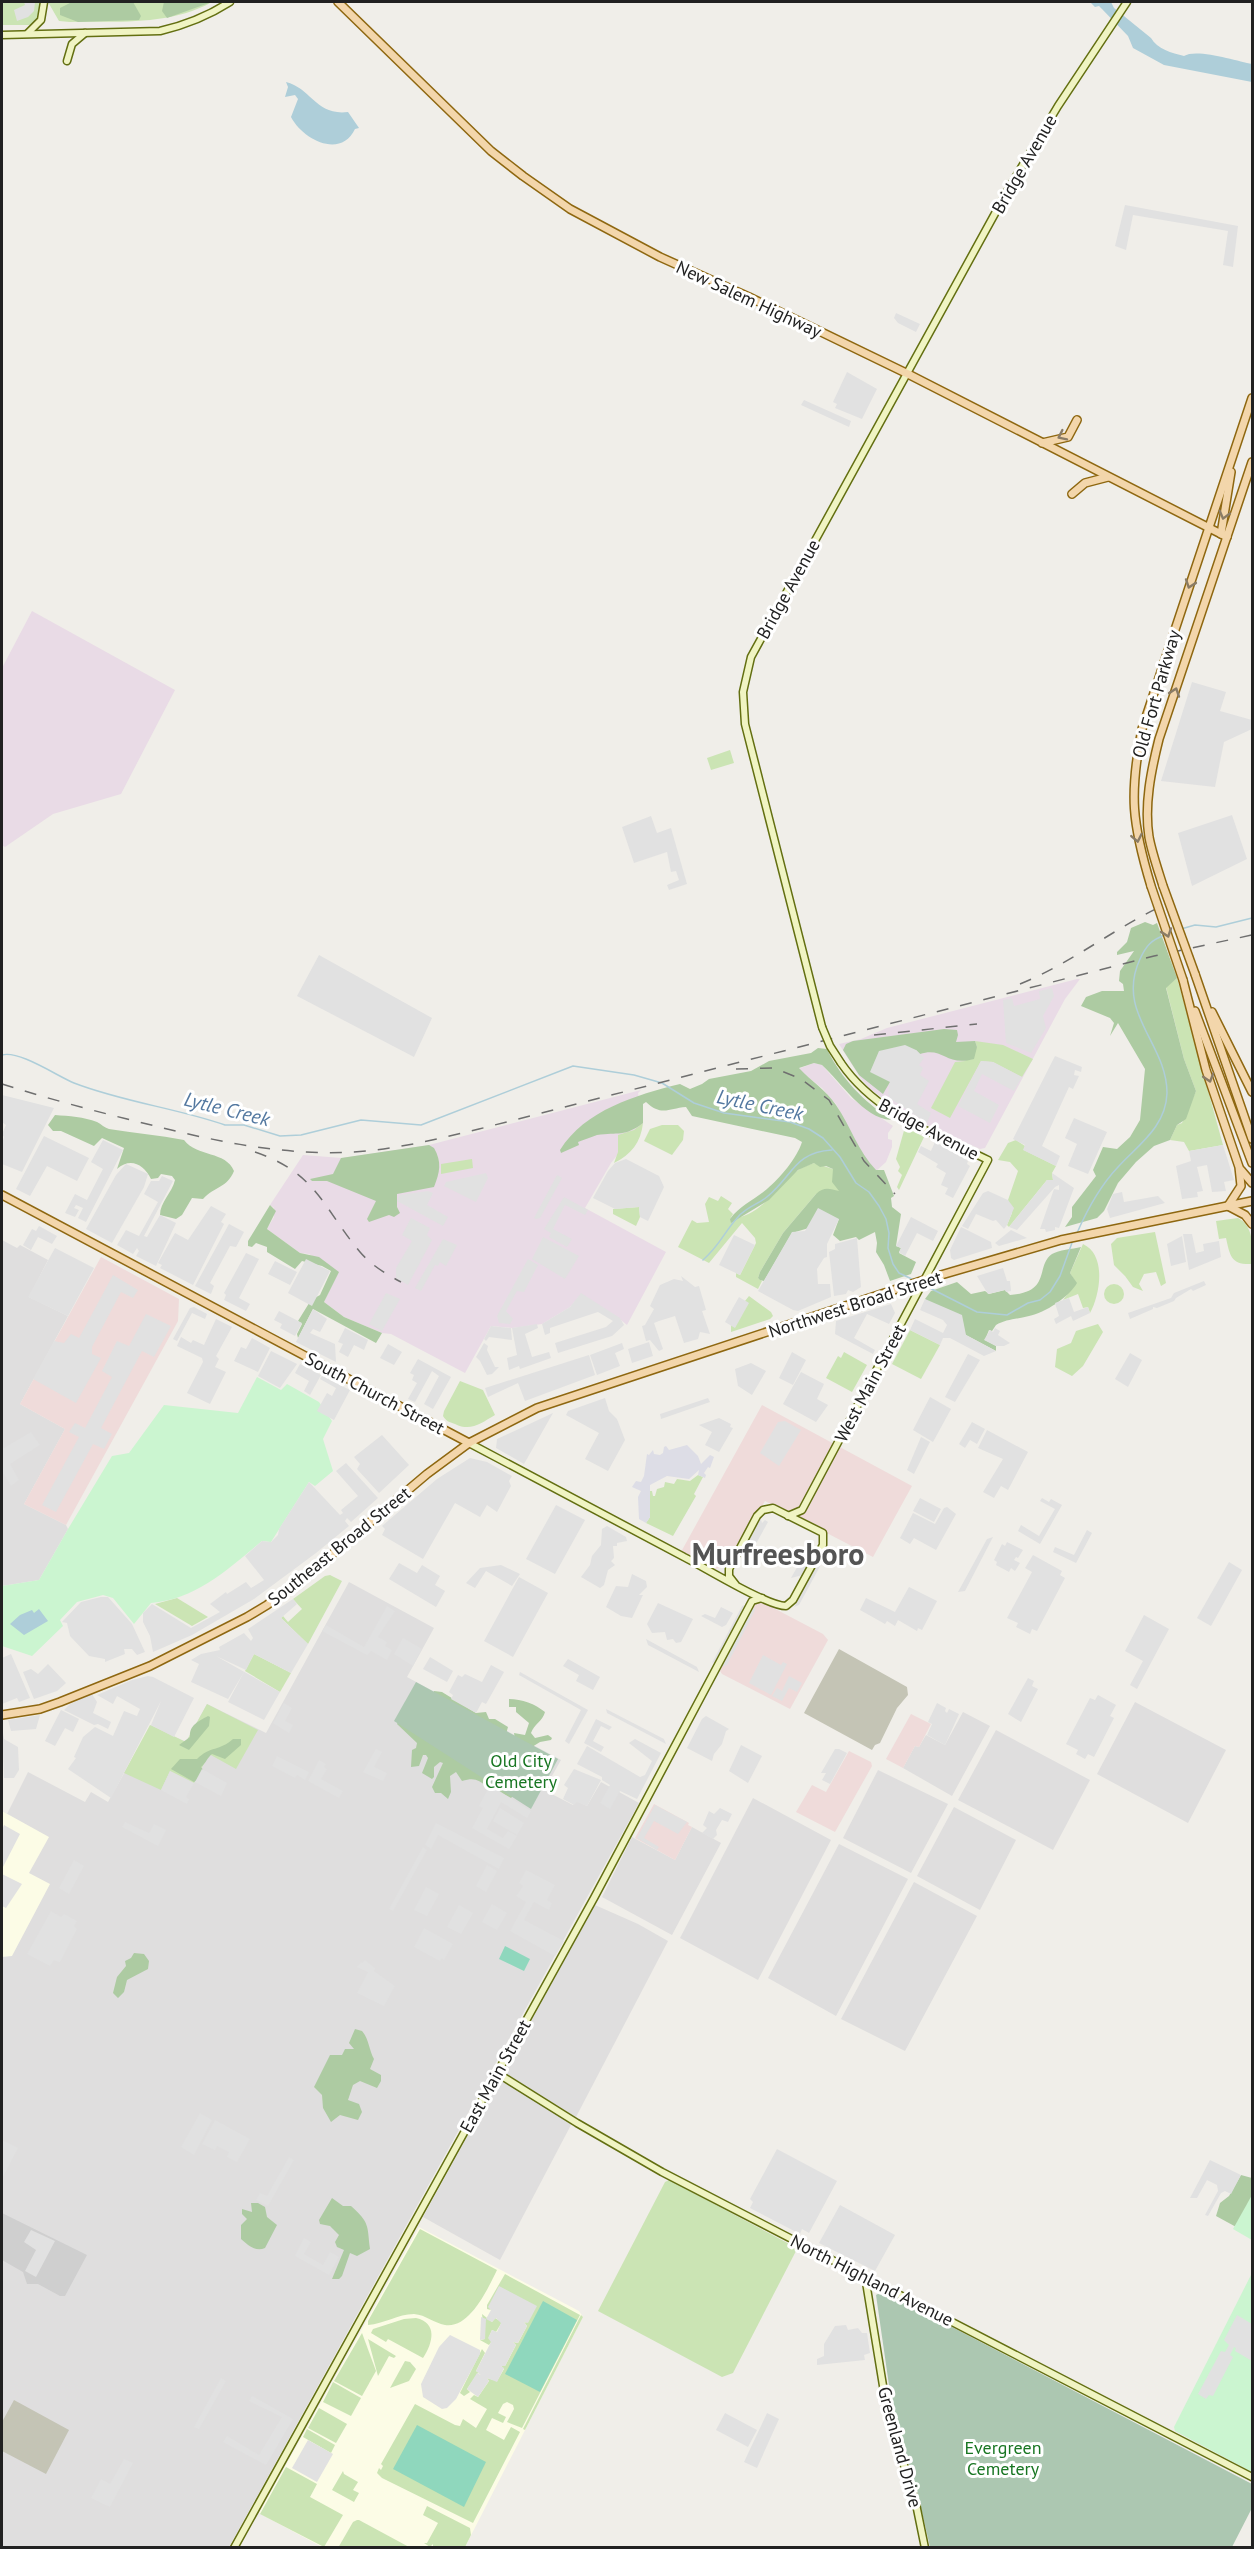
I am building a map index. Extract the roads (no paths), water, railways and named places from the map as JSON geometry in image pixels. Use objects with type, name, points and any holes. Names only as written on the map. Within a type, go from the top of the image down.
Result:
[{"type":"main road","name":"New Salem Highway","points":[[338,2],[491,151],[570,209],[660,257],[709,278],[908,374],[1224,536]]},
{"type":"main road","name":"Old Fort Parkway","points":[[1252,398],[1142,729],[1135,763],[1133,812],[1138,842],[1151,886],[1183,980],[1252,1163]]},
{"type":"main road","points":[[1041,443],[1068,436],[1077,420]]},
{"type":"main road","points":[[1224,536],[1233,454]]},
{"type":"main road","name":"Old Fort Parkway","points":[[1252,462],[1224,536],[1159,740],[1153,764],[1148,809],[1149,836],[1163,886],[1252,1139]]},
{"type":"main road","points":[[1072,494],[1085,483],[1108,477]]},
{"type":"main road","points":[[1195,974],[1252,1092]]},
{"type":"main road","points":[[1183,980],[1206,1070],[1239,1167],[1241,1186],[1228,1206],[1245,1215],[1252,1224]]},
{"type":"main road","points":[[1239,1167],[1252,1183]]},
{"type":"main road","name":"South Church Street","points":[[2,1195],[469,1443]]},
{"type":"main road","name":"Northwest Broad Street","points":[[469,1443],[535,1408],[924,1280],[1089,1233],[1252,1202]]},
{"type":"main road","name":"Southeast Broad Street","points":[[2,1715],[40,1709],[60,1702],[150,1666],[245,1618],[267,1605],[323,1562],[427,1474],[469,1443]]},
{"type":"street","points":[[27,34],[41,20],[44,2]]},
{"type":"street","points":[[2,35],[160,31],[182,26],[204,17],[230,2]]},
{"type":"street","name":"Bridge Avenue","points":[[988,1160],[892,1113],[854,1082],[830,1046],[822,1027],[745,724],[743,692],[752,657],[1009,188],[1098,44],[1127,2]]},
{"type":"street","points":[[67,61],[72,44],[85,33]]},
{"type":"street","name":"West Main Street","points":[[802,1510],[988,1160]]},
{"type":"street","name":"South Church Street","points":[[469,1443],[748,1591]]},
{"type":"street","points":[[736,1585],[729,1576],[729,1569],[759,1513],[767,1508],[773,1508],[823,1533],[823,1545],[793,1600],[786,1606],[777,1605],[748,1591]]},
{"type":"street","points":[[788,1516],[802,1510],[805,1525]]},
{"type":"street","points":[[748,1591],[752,1601],[762,1598]]},
{"type":"street","name":"East Main Street","points":[[234,2547],[620,1850],[752,1601]]},
{"type":"street","name":"North Highland Avenue","points":[[497,2073],[662,2172],[1252,2477]]},
{"type":"street","name":"Greenland Drive","points":[[865,2276],[887,2410],[916,2504],[925,2547]]},
{"type":"water","points":[[1090,2],[1111,2],[1114,8],[1157,45],[1170,52],[1184,56],[1207,54],[1252,64],[1252,82],[1164,65],[1133,48],[1128,36],[1099,6],[1095,7]]},
{"type":"water","points":[[286,82],[295,85],[328,110],[348,112],[359,128],[341,143],[322,143],[313,139],[304,133],[291,117],[298,99],[295,95],[285,97],[288,87]]},
{"type":"water","points":[[39,1609],[48,1621],[24,1635],[10,1624],[20,1615],[32,1610],[34,1613]]},
{"type":"waterway","name":"Lytle Creek","points":[[1181,929],[1195,925],[1216,927],[1252,918]]},
{"type":"waterway","name":"Lytle Creek","points":[[1077,1233],[1111,1174],[1150,1134],[1162,1116],[1167,1093],[1165,1075],[1138,1012],[1134,996],[1134,978],[1142,954],[1147,947],[1165,935]]},
{"type":"waterway","name":"Lytle Creek","points":[[2,1055],[18,1056],[93,1090],[225,1125],[244,1125],[280,1136],[301,1135],[361,1120],[421,1125],[573,1066],[634,1075],[662,1083],[694,1103],[724,1113],[790,1122],[809,1129],[823,1138],[840,1157],[856,1183],[869,1192],[879,1206],[886,1219],[889,1233],[888,1248],[893,1264],[899,1273],[914,1280]]},
{"type":"waterway","points":[[703,1260],[714,1249],[733,1222],[768,1196],[802,1160],[810,1155],[832,1150]]},
{"type":"waterway","name":"Lytle Creek","points":[[924,1285],[977,1312],[1007,1315],[1028,1303],[1040,1300],[1050,1292],[1060,1276],[1073,1240]]},
{"type":"railway","points":[[1020,984],[1056,967],[1162,906]]},
{"type":"railway","points":[[2,1084],[110,1115],[228,1142],[311,1152],[367,1151],[409,1145],[479,1129],[1154,956],[1252,935]]},
{"type":"railway","points":[[874,1035],[977,1024]]},
{"type":"railway","points":[[736,1069],[774,1068],[801,1079],[829,1100],[864,1161],[895,1194]]},
{"type":"railway","points":[[255,1152],[292,1170],[306,1181],[364,1257],[401,1282]]},
{"type":"district","name":"Murfreesboro","points":[[778,1553]]},
{"type":"park label","name":"Old City Cemetery","points":[[521,1770]]},
{"type":"park label","name":"Evergreen Cemetery","points":[[1003,2457]]}]
